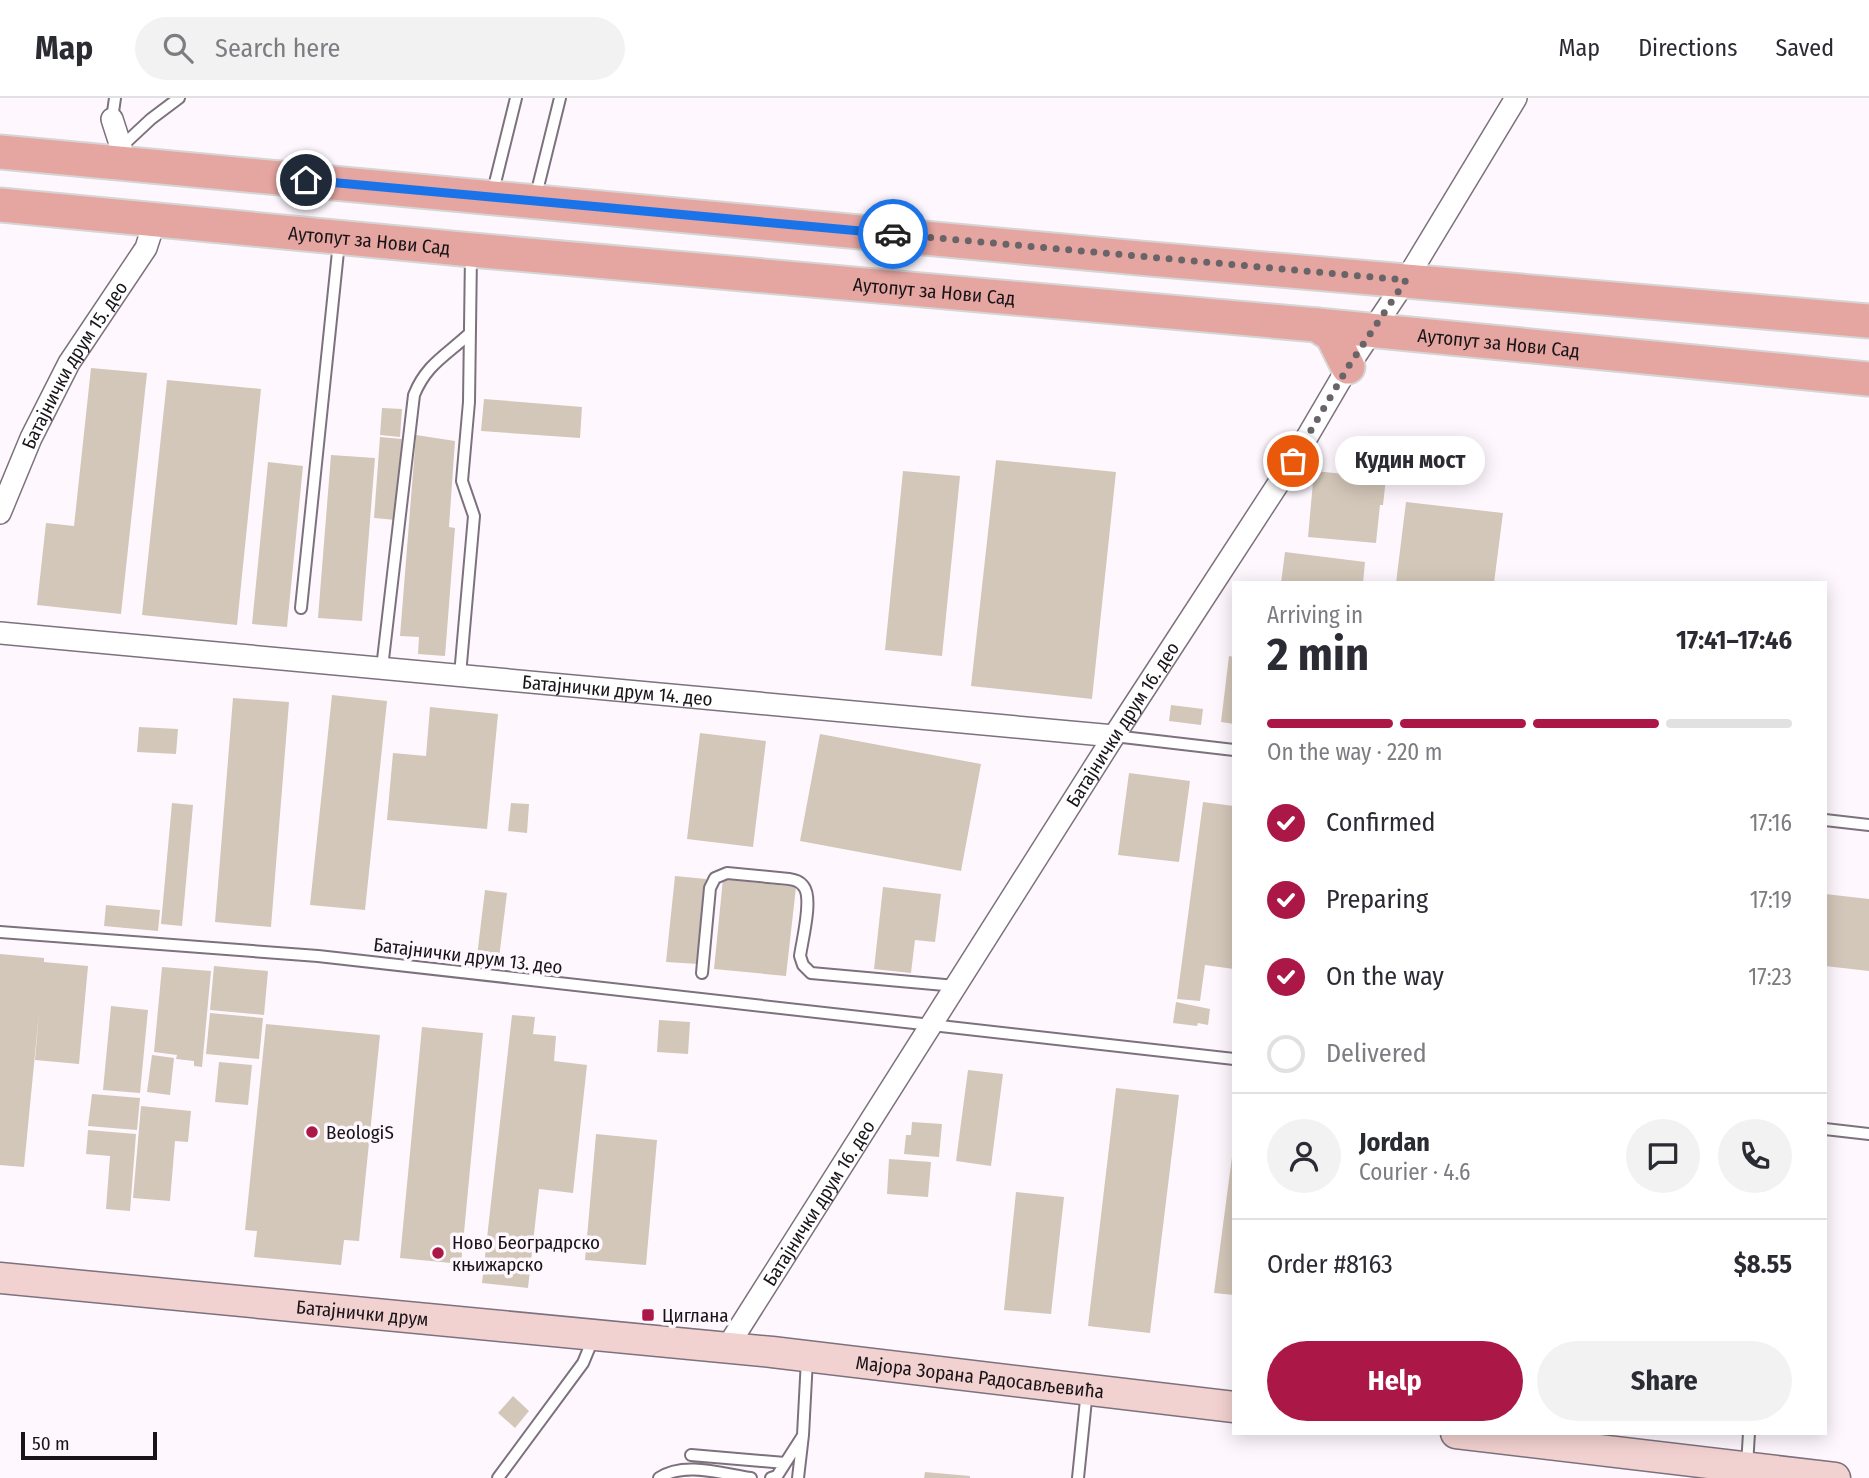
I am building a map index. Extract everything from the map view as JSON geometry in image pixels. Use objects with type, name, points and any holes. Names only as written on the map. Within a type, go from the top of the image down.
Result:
[{"type":"main road","points":[[0,152],[121,155],[535,202],[1869,321]]},
{"type":"main road","name":"Аутопут за Нови Сад","points":[[0,205],[1317,325],[1869,379]]},
{"type":"main road","points":[[1317,325],[1332,335],[1348,367]]},
{"type":"main road","name":"Батајнички друм","points":[[0,1278],[726,1349]]},
{"type":"main road","name":"Мајора Зорана Радосављевића","points":[[726,1349],[1232,1407]]},
{"type":"main road","points":[[1479,1435],[1630,1449],[1835,1478]]},
{"type":"street","name":"Батајнички друм 16. део","points":[[726,1349],[1114,736],[1293,461],[1348,367],[1406,280],[1516,98]]},
{"type":"street","points":[[114,109],[121,155]]},
{"type":"street","name":"Батајнички друм 15. део","points":[[0,513],[32,438],[69,363],[146,248],[155,220]]},
{"type":"street","name":"Батајнички друм 14. део","points":[[0,633],[1114,736]]},
{"type":"lane","points":[[121,155],[151,119],[179,98]]},
{"type":"lane","points":[[492,197],[516,98]]},
{"type":"lane","points":[[535,202],[560,98]]},
{"type":"lane","points":[[301,608],[340,238]]},
{"type":"lane","points":[[460,675],[474,516],[462,481],[469,402],[468,335],[472,250]]},
{"type":"lane","points":[[383,668],[414,395],[428,368],[468,335]]},
{"type":"lane","name":"Батајнички друм 14. део","points":[[1114,736],[1232,750]]},
{"type":"lane","points":[[1827,820],[1869,825]]},
{"type":"lane","points":[[702,973],[710,888],[715,878],[727,873],[796,880],[805,888],[808,900],[800,956],[803,965],[811,974],[956,986]]},
{"type":"lane","name":"Батајнички друм 13. део","points":[[0,932],[318,956],[931,1026]]},
{"type":"lane","points":[[931,1026],[1232,1059]]},
{"type":"lane","points":[[1827,1129],[1869,1134]]},
{"type":"lane","points":[[498,1478],[583,1363],[594,1336]]},
{"type":"lane","points":[[798,1478],[807,1357]]},
{"type":"lane","points":[[1077,1478],[1087,1390]]},
{"type":"lane","points":[[771,1478],[777,1476],[803,1435]]},
{"type":"lane","points":[[1746,1467],[1749,1435]]},
{"type":"lane","points":[[691,1455],[785,1463]]},
{"type":"lane","points":[[659,1478],[683,1469],[751,1478]]},
{"type":"building","points":[[91,368],[147,373],[121,614],[37,605],[46,523],[74,526]]},
{"type":"building","points":[[167,380],[261,389],[237,625],[142,615]]},
{"type":"building","points":[[484,399],[582,407],[580,438],[481,431]]},
{"type":"building","points":[[382,408],[402,409],[400,437],[380,435]]},
{"type":"building","points":[[416,435],[455,441],[449,527],[455,528],[445,656],[418,654],[419,637],[400,636]]},
{"type":"building","points":[[380,437],[402,439],[396,520],[374,518]]},
{"type":"building","points":[[331,455],[375,458],[362,621],[318,618]]},
{"type":"building","points":[[996,460],[1116,472],[1092,699],[971,686]]},
{"type":"building","points":[[268,462],[303,466],[287,627],[252,624]]},
{"type":"building","points":[[903,471],[960,476],[942,656],[885,650]]},
{"type":"building","points":[[1314,471],[1386,478],[1376,543],[1308,537]]},
{"type":"building","points":[[1406,502],[1503,513],[1494,581],[1396,581]]},
{"type":"building","points":[[1285,552],[1365,562],[1363,581],[1281,581]]},
{"type":"building","points":[[1229,656],[1232,657],[1232,724],[1221,722]]},
{"type":"building","points":[[332,695],[387,701],[365,910],[310,905]]},
{"type":"building","points":[[233,698],[289,702],[271,927],[215,922]]},
{"type":"building","points":[[1171,705],[1203,709],[1201,725],[1169,721]]},
{"type":"building","points":[[430,707],[498,714],[487,829],[387,820],[393,753],[426,756]]},
{"type":"building","points":[[139,727],[178,729],[176,754],[137,752]]},
{"type":"building","points":[[700,733],[766,741],[753,847],[687,839]]},
{"type":"building","points":[[820,734],[981,764],[961,871],[800,841]]},
{"type":"building","points":[[1129,773],[1190,781],[1179,862],[1118,855]]},
{"type":"building","points":[[1203,802],[1232,806],[1232,969],[1205,965],[1200,1001],[1177,999]]},
{"type":"building","points":[[172,803],[193,805],[182,926],[161,924]]},
{"type":"building","points":[[511,803],[529,804],[527,833],[508,831]]},
{"type":"building","points":[[675,876],[706,879],[698,964],[666,962]]},
{"type":"building","points":[[723,879],[796,887],[786,976],[714,969]]},
{"type":"building","points":[[883,887],[941,894],[935,942],[915,940],[911,973],[874,969]]},
{"type":"building","points":[[485,890],[507,893],[499,958],[477,956]]},
{"type":"building","points":[[1827,894],[1869,899],[1869,971],[1827,966]]},
{"type":"building","points":[[106,905],[160,910],[158,931],[104,926]]},
{"type":"building","points":[[0,954],[88,966],[79,1064],[35,1060],[39,1013],[24,1167],[0,1165]]},
{"type":"building","points":[[214,966],[268,971],[264,1015],[210,1010]]},
{"type":"building","points":[[162,967],[211,971],[202,1067],[194,1066],[194,1061],[176,1059],[177,1055],[154,1052]]},
{"type":"building","points":[[1176,1002],[1210,1009],[1208,1025],[1173,1023]]},
{"type":"building","points":[[111,1006],[148,1010],[140,1093],[103,1090]]},
{"type":"building","points":[[210,1013],[263,1018],[259,1059],[206,1054]]},
{"type":"building","points":[[512,1015],[535,1017],[533,1034],[556,1036],[554,1061],[587,1065],[573,1193],[539,1189],[528,1288],[482,1283]]},
{"type":"building","points":[[659,1020],[690,1022],[688,1054],[657,1052]]},
{"type":"building","name":"BeologiS","points":[[266,1024],[380,1035],[359,1241],[344,1240],[341,1265],[254,1257],[257,1231],[245,1230]]},
{"type":"building","points":[[422,1027],[483,1033],[461,1264],[400,1258]]},
{"type":"building","points":[[152,1055],[174,1058],[170,1095],[147,1092]]},
{"type":"building","points":[[219,1062],[252,1065],[248,1105],[215,1102]]},
{"type":"building","points":[[968,1070],[1003,1074],[991,1166],[956,1161]]},
{"type":"building","points":[[1116,1088],[1179,1095],[1150,1333],[1088,1326]]},
{"type":"building","points":[[92,1094],[140,1098],[137,1130],[88,1126]]},
{"type":"building","points":[[141,1106],[191,1111],[188,1142],[175,1141],[170,1201],[133,1198]]},
{"type":"building","points":[[912,1122],[942,1124],[939,1157],[904,1154],[906,1135],[911,1135]]},
{"type":"building","points":[[88,1130],[136,1134],[130,1211],[106,1209],[110,1156],[86,1154]]},
{"type":"building","points":[[596,1134],[657,1140],[646,1265],[585,1260]]},
{"type":"building","points":[[1232,1157],[1232,1295],[1214,1293]]},
{"type":"building","points":[[889,1159],[931,1162],[928,1197],[887,1194]]},
{"type":"building","points":[[1016,1192],[1064,1197],[1051,1314],[1004,1310]]},
{"type":"building","points":[[513,1396],[529,1411],[515,1428],[498,1413]]},
{"type":"building","points":[[925,1472],[970,1476],[970,1478],[924,1478]]},
{"type":"way so far","points":[[893,234],[1406,280],[1348,367],[1293,461]]},
{"type":"place","name":"Кудин мост","points":[[1293,461]]},
{"type":"place","name":"BeologiS","points":[[312,1132]]},
{"type":"place","name":"Ново Београдрско књижарско","points":[[438,1253]]},
{"type":"place","name":"Циглана","points":[[648,1315]]},
{"type":"route","points":[[306,180],[893,234]]}]
